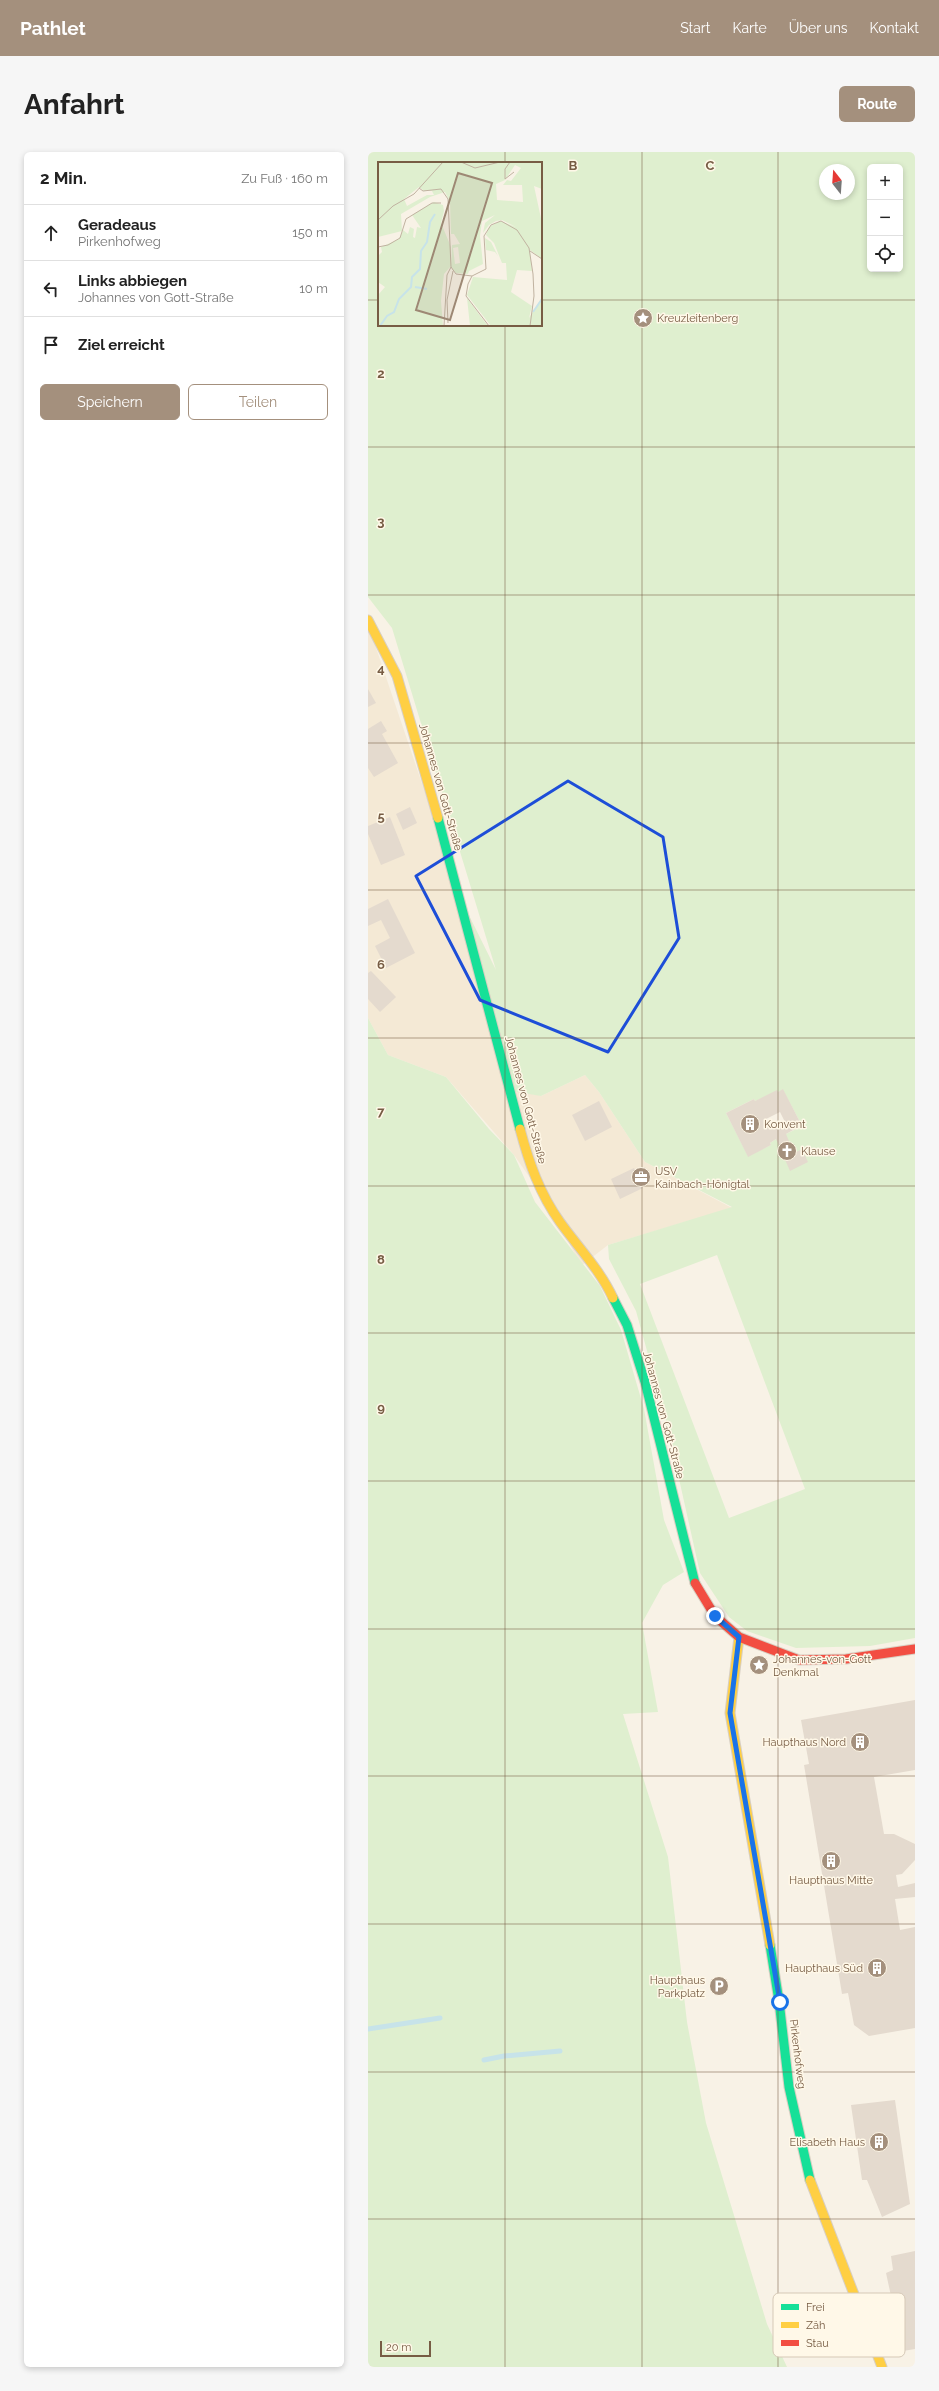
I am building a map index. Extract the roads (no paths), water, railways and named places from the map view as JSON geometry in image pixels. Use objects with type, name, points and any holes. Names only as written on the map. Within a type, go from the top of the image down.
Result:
[{"type":"street","name":"Johannes von Gott-Straße","points":[[368,620],[397,676],[460,898],[527,1156],[536,1181],[559,1221],[606,1283],[627,1325],[646,1382],[696,1585],[715,1616],[739,1637],[799,1660],[846,1659],[915,1649]]},
{"type":"street","name":"Pirkenhofweg","points":[[739,1637],[730,1713],[780,2002],[789,2087],[810,2180],[854,2293]]},
{"type":"street","name":"Pirkenhofweg","points":[[878,2357],[882,2367]]},
{"type":"waterway","points":[[368,2029],[440,2018]]},
{"type":"waterway","points":[[484,2060],[504,2056],[560,2051]]},
{"type":"place","name":"Kreuzleitenberg","points":[[643,318]]},
{"type":"place","name":"Konvent","points":[[750,1124]]},
{"type":"place","name":"Klause","points":[[787,1151]]},
{"type":"place","name":"USV Kainbach-Hönigtal","points":[[641,1177]]},
{"type":"place","name":"Johannes-von-Gott Denkmal","points":[[759,1665]]},
{"type":"place","name":"Haupthaus Nord","points":[[860,1742]]},
{"type":"place","name":"Haupthaus Mitte","points":[[831,1861]]},
{"type":"place","name":"Haupthaus Süd","points":[[877,1968]]},
{"type":"place","name":"Haupthaus Parkplatz","points":[[719,1986]]},
{"type":"place","name":"Elisabeth Haus","points":[[879,2142]]}]
